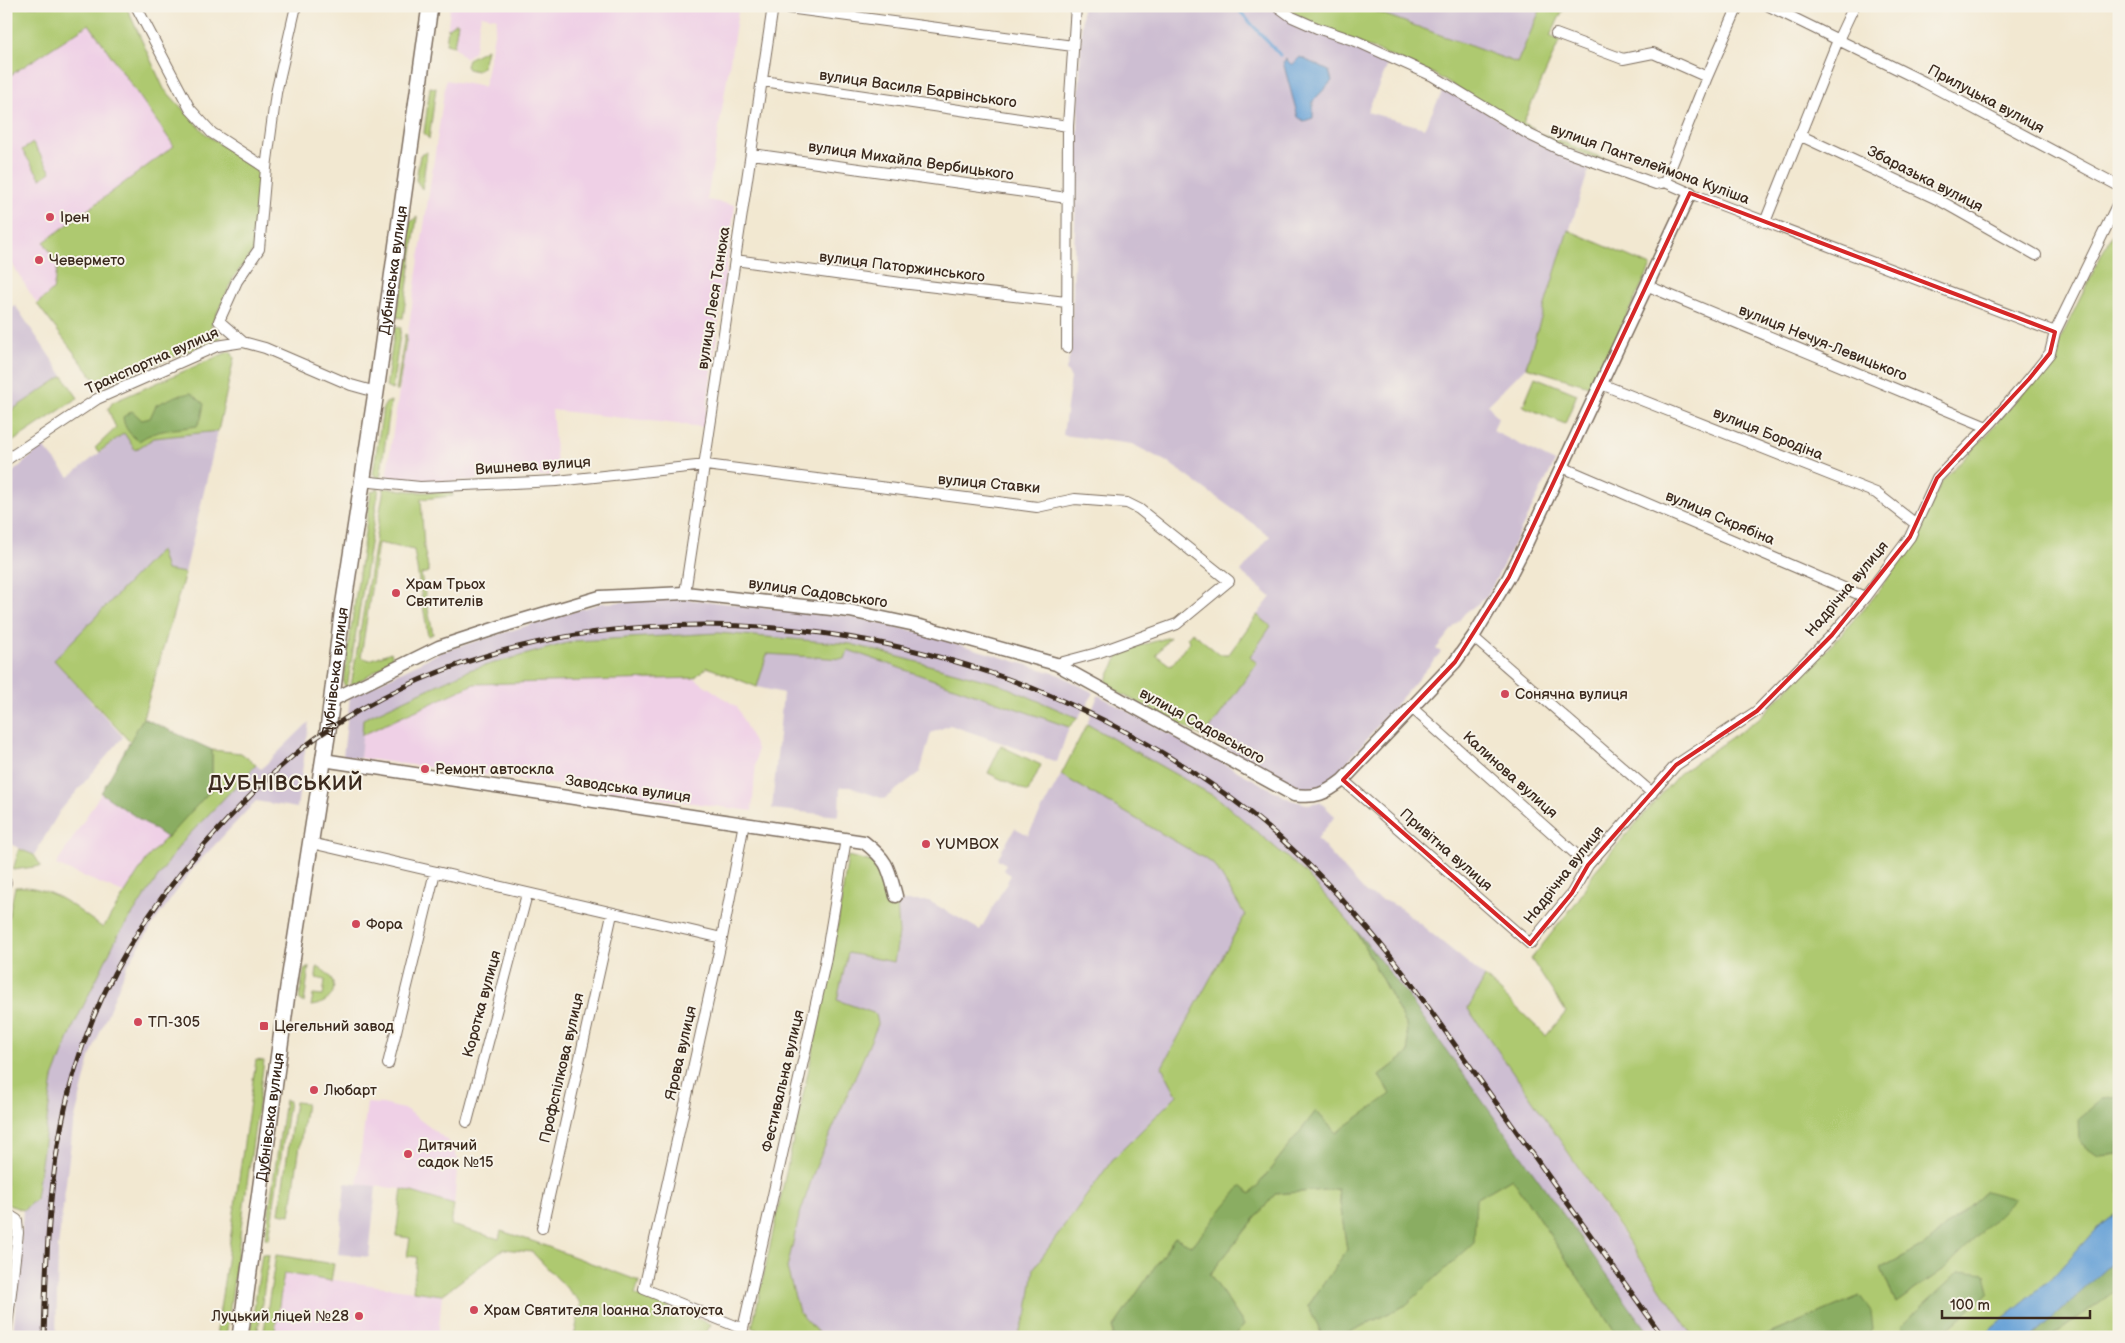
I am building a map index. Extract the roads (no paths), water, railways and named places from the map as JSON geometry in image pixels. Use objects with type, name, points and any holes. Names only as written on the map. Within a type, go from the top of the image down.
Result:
[{"type":"main road","name":"Дубнівська вулиця","points":[[240,1337],[288,986],[332,700],[361,482],[376,392],[430,6]]},
{"type":"street","points":[[136,6],[190,109],[212,133],[266,168]]},
{"type":"street","points":[[243,342],[219,321],[237,281],[259,249],[266,168],[276,93],[296,6]]},
{"type":"street","points":[[773,6],[1073,46]]},
{"type":"street","name":"вулиця Леся Танюка","points":[[685,593],[706,465],[773,6]]},
{"type":"street","points":[[1067,348],[1068,126],[1076,6]]},
{"type":"street","name":"вулиця Пантелеймона Куліша","points":[[1277,6],[1292,17],[1317,28],[1356,41],[1433,76],[1530,136],[1559,149],[1656,184],[1665,182],[2055,332]]},
{"type":"street","points":[[1665,182],[1738,6]]},
{"type":"street","name":"Прилуцька вулиця","points":[[1769,6],[1924,82],[2119,186]]},
{"type":"street","points":[[1765,222],[1838,40],[1854,6]]},
{"type":"street","points":[[1556,34],[1623,59],[1653,53],[1707,77]]},
{"type":"street","name":"вулиця Василя Барвінського","points":[[763,81],[1068,126]]},
{"type":"street","name":"Збаразька вулиця","points":[[1799,135],[1939,200],[2036,255]]},
{"type":"street","name":"вулиця Михайла Вербицького","points":[[752,154],[1067,198]]},
{"type":"street","points":[[1343,780],[1455,662],[1473,637],[1522,552],[1690,193]]},
{"type":"street","name":"Надрічна вулиця","points":[[1530,944],[1572,893],[1588,865],[1676,765],[1757,712],[1832,635],[1865,597],[1910,537],[1937,478],[1988,427],[2050,353],[2055,332],[2119,201]]},
{"type":"street","name":"вулиця Паторжинського","points":[[735,260],[901,283],[1066,302]]},
{"type":"street","name":"вулиця Нечуя-Левицького","points":[[1648,286],[1988,427]]},
{"type":"street","name":"Транспортна вулиця","points":[[6,460],[97,399],[217,346],[243,342],[265,348],[351,385],[376,392]]},
{"type":"street","name":"вулиця Бородіна","points":[[1601,384],[1876,493],[1916,524]]},
{"type":"street","name":"Вишнева вулиця","points":[[361,482],[420,488],[547,482],[706,465]]},
{"type":"street","name":"вулиця Ставки","points":[[706,465],[1037,507],[1075,498],[1126,503],[1139,509],[1229,581],[1177,624],[1097,654],[1056,664]]},
{"type":"street","name":"вулиця Скрябіна","points":[[1562,467],[1865,597]]},
{"type":"street","name":"вулиця Садовського","points":[[332,700],[439,648],[510,624],[600,597],[685,593],[850,611],[920,626],[1056,664],[1294,795],[1310,797],[1329,791],[1343,780]]},
{"type":"street","points":[[1473,637],[1652,793]]},
{"type":"street","name":"Калинова вулиця","points":[[1412,708],[1588,865]]},
{"type":"street","name":"Заводська вулиця","points":[[323,760],[864,842],[882,856],[896,896]]},
{"type":"street","name":"Привітна вулиця","points":[[1343,780],[1530,944]]},
{"type":"street","name":"Ярова вулиця","points":[[644,1289],[722,938],[744,823]]},
{"type":"street","name":"Фестивальна вулиця","points":[[644,1289],[743,1329],[825,963],[846,839]]},
{"type":"street","points":[[311,843],[722,938]]},
{"type":"street","points":[[388,1064],[435,872]]},
{"type":"street","name":"Коротка вулиця","points":[[467,1122],[527,894]]},
{"type":"street","name":"Профспілкова вулиця","points":[[542,1228],[612,914]]},
{"type":"street","points":[[6,1213],[17,1220],[18,1233],[6,1335]]},
{"type":"water","points":[[1300,57],[1329,71],[1332,81],[1313,101],[1313,118],[1304,121],[1298,117],[1283,62],[1286,59],[1292,65]]},
{"type":"water","points":[[2119,1212],[2119,1257],[2032,1337],[1980,1337],[2051,1279],[2095,1230]]},
{"type":"waterway","points":[[1235,6],[1280,55]]},
{"type":"railway","points":[[44,1337],[49,1221],[58,1145],[65,1108],[87,1034],[113,975],[147,919],[186,867],[252,794],[289,759],[329,729],[403,687],[482,657],[565,637],[651,627],[737,626],[823,633],[907,649],[988,672],[1048,695],[1107,722],[1191,771],[1245,809],[1296,853],[1344,901],[1408,979],[1663,1337]]},
{"type":"place","name":"Ірен","points":[[50,217]]},
{"type":"place","name":"Чевермето","points":[[39,260]]},
{"type":"place","name":"Храм Трьох Святителів","points":[[396,593]]},
{"type":"place","name":"Сонячна вулиця","points":[[1505,694]]},
{"type":"place","name":"Ремонт автоскла","points":[[425,769]]},
{"type":"place","name":"YUMBOX","points":[[926,844]]},
{"type":"place","name":"Фора","points":[[356,924]]},
{"type":"place","name":"ТП-305","points":[[138,1022]]},
{"type":"place","name":"Цегельний завод","points":[[264,1026]]},
{"type":"place","name":"Любарт","points":[[314,1090]]},
{"type":"place","name":"Дитячий садок №15","points":[[408,1154]]},
{"type":"place","name":"Храм Святителя Іоанна Златоуста","points":[[474,1310]]},
{"type":"place","name":"Луцький ліцей №28","points":[[359,1316]]},
{"type":"district","name":"ДУБНІВСЬКИЙ","points":[[286,784]]}]
